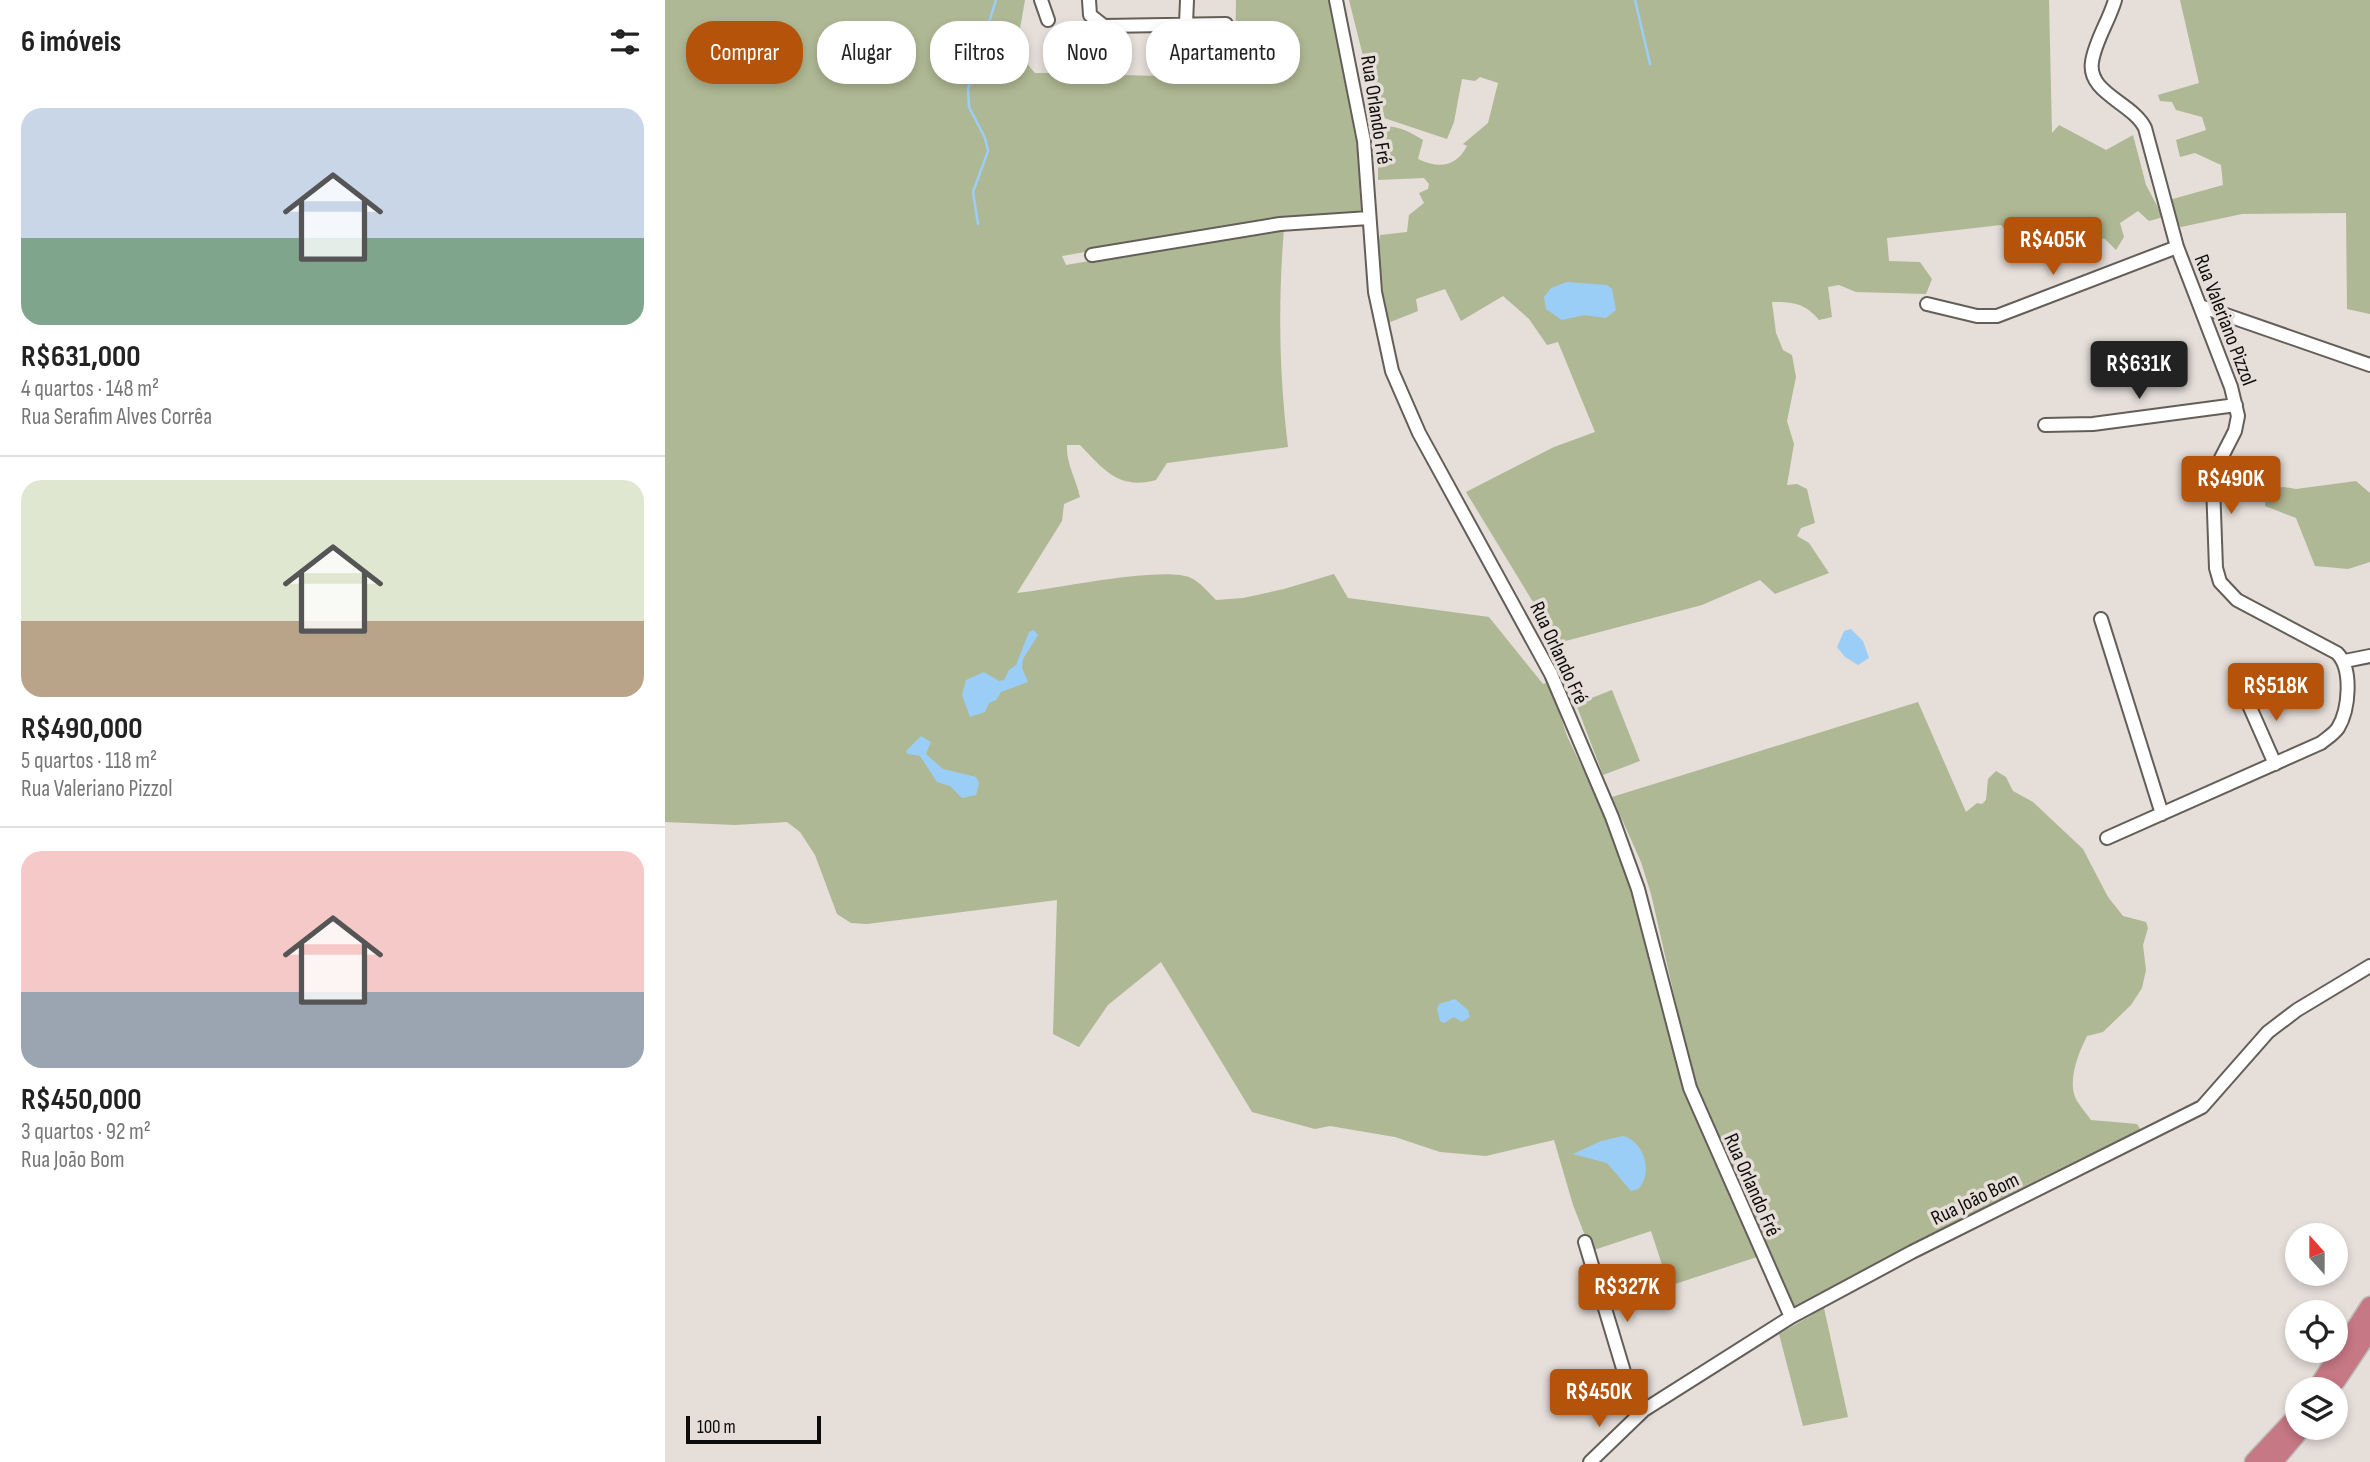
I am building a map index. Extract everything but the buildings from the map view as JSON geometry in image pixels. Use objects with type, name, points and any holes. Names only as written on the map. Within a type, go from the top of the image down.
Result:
[{"type":"highway","points":[[2324,1377],[2370,1306]]},
{"type":"highway","points":[[2339,1377],[2370,1330]]},
{"type":"highway","points":[[2254,1462],[2285,1429]]},
{"type":"highway","points":[[2273,1462],[2292,1440]]},
{"type":"street","points":[[1041,0],[1048,20]]},
{"type":"street","points":[[1089,0],[1092,18],[1104,26],[1146,25]]},
{"type":"street","points":[[1186,21],[1187,0]]},
{"type":"street","name":"Rua Orlando Fré","points":[[1336,0],[1364,141],[1375,292],[1392,371],[1419,433],[1551,674],[1612,817],[1639,889],[1690,1088],[1791,1317]]},
{"type":"street","name":"Rua Valeriano Pizzol","points":[[2115,0],[2093,56],[2092,76],[2099,86],[2140,117],[2177,247],[2236,405],[2235,431],[2215,470],[2213,484],[2216,568],[2220,582],[2237,600],[2337,653],[2345,661]]},
{"type":"street","points":[[1092,255],[1285,223],[1369,218]]},
{"type":"street","points":[[1927,304],[1977,316],[1997,316],[2177,247]]},
{"type":"street","points":[[2200,306],[2370,365]]},
{"type":"street","points":[[2045,425],[2093,424],[2236,405]]},
{"type":"street","points":[[2101,620],[2162,814]]},
{"type":"street","points":[[2107,838],[2321,743],[2337,731],[2344,707],[2345,661],[2370,656]]},
{"type":"street","points":[[2245,696],[2275,764]]},
{"type":"street","name":"Rua João Bom","points":[[1590,1462],[1637,1415],[1791,1317],[1912,1252],[2202,1107],[2226,1084],[2246,1053],[2269,1031],[2297,1010],[2370,965]]},
{"type":"street","points":[[1585,1242],[1637,1415]]},
{"type":"green space","points":[[665,0],[1025,0],[1021,21],[930,21],[930,84],[1029,84],[1029,66],[1035,73],[1043,73],[1043,84],[1132,84],[1132,75],[1146,76],[1146,84],[1300,84],[1300,21],[1236,21],[1236,0],[1329,0],[1351,105],[1364,212],[1282,218],[1062,256],[1066,265],[1284,228],[1280,337],[1288,447],[1167,463],[1156,480],[1132,482],[1113,476],[1080,445],[1067,445],[1080,497],[1064,504],[1062,521],[1017,593],[1157,574],[1191,578],[1216,600],[1243,598],[1284,589],[1334,574],[1348,598],[1489,617],[1543,684],[1549,682],[1567,736],[1605,815],[1634,890],[1683,1091],[1760,1256],[1669,1286],[1651,1231],[1591,1251],[1573,1205],[1554,1140],[1486,1156],[1440,1152],[1395,1137],[1330,1126],[1315,1129],[1252,1112],[1161,962],[1108,1005],[1079,1047],[1053,1034],[1057,900],[867,924],[851,923],[837,914],[815,855],[800,832],[787,822],[735,825],[665,822]]},
{"type":"green space","points":[[1349,0],[2049,0],[2052,133],[2059,125],[2106,150],[2133,135],[2146,185],[2163,217],[2149,221],[2138,211],[2120,223],[2124,237],[2116,250],[2105,239],[2085,235],[2064,247],[2029,242],[2013,236],[2001,225],[1887,238],[1889,261],[1920,262],[1932,279],[1926,294],[1856,292],[1839,285],[1828,287],[1832,317],[1819,320],[1809,310],[1798,305],[1772,302],[1776,333],[1783,350],[1792,355],[1796,377],[1787,421],[1794,444],[1787,485],[1797,484],[1807,489],[1815,523],[1801,528],[1797,536],[1809,543],[1829,573],[1775,594],[1760,580],[1702,605],[1558,643],[1466,492],[1554,447],[1595,432],[1558,342],[1547,345],[1529,319],[1503,296],[1461,321],[1445,289],[1416,299],[1418,311],[1388,323],[1378,279],[1380,235],[1407,232],[1409,215],[1424,203],[1419,193],[1428,189],[1429,184],[1424,178],[1378,180],[1378,128],[1396,127],[1423,140],[1418,159],[1440,165],[1452,162],[1463,153],[1467,146],[1463,144],[1488,123],[1498,83],[1480,77],[1475,81],[1462,79],[1454,122],[1447,139],[1378,116]]},
{"type":"green space","points":[[2180,0],[2370,0],[2370,314],[2347,309],[2346,213],[2242,214],[2181,227],[2174,220],[2169,200],[2223,185],[2221,165],[2195,153],[2180,157],[2176,140],[2206,130],[2202,117],[2176,110],[2172,102],[2160,101],[2158,95],[2199,83]]},
{"type":"green space","points":[[2356,481],[2370,493],[2370,562],[2348,569],[2315,566],[2296,518],[2265,506],[2266,489],[2296,489]]},
{"type":"green space","points":[[1612,690],[1640,761],[1603,775],[1576,704]]},
{"type":"green space","points":[[1918,702],[1966,812],[1986,800],[1988,779],[1996,771],[2006,777],[2013,791],[2033,802],[2083,849],[2108,897],[2123,916],[2146,922],[2148,928],[2143,945],[2146,970],[2142,988],[2131,1005],[2103,1032],[2087,1036],[2078,1057],[2073,1082],[2075,1097],[2091,1120],[2137,1124],[2142,1132],[1795,1307],[1695,1087],[1651,894],[1641,862],[1612,797]]},
{"type":"green space","points":[[1824,1308],[1848,1417],[1803,1426],[1779,1334]]},
{"type":"water","points":[[1567,282],[1607,285],[1612,289],[1616,310],[1606,318],[1584,315],[1562,320],[1546,309],[1544,297],[1551,288]]},
{"type":"water","points":[[1851,629],[1863,641],[1869,658],[1858,665],[1845,657],[1837,647],[1844,631]]},
{"type":"water","points":[[1034,630],[1038,635],[1023,659],[1022,668],[1028,682],[1001,692],[996,700],[989,703],[985,712],[970,717],[962,695],[966,680],[984,672],[999,681],[1004,680],[1009,670],[1016,665],[1029,632]]},
{"type":"water","points":[[921,736],[931,742],[926,754],[943,769],[976,777],[979,783],[976,795],[962,798],[950,786],[937,782],[920,756],[908,754],[906,751]]},
{"type":"water","points":[[1455,999],[1468,1010],[1470,1017],[1462,1022],[1454,1017],[1444,1023],[1440,1021],[1437,1009],[1439,1004]]},
{"type":"water","points":[[1623,1136],[1636,1144],[1646,1167],[1643,1182],[1638,1189],[1631,1191],[1607,1163],[1573,1154],[1601,1141]]},
{"type":"waterway","points":[[978,224],[973,192],[988,151],[985,138],[969,107],[968,89],[996,0]]},
{"type":"waterway","points":[[1635,0],[1650,64]]}]
